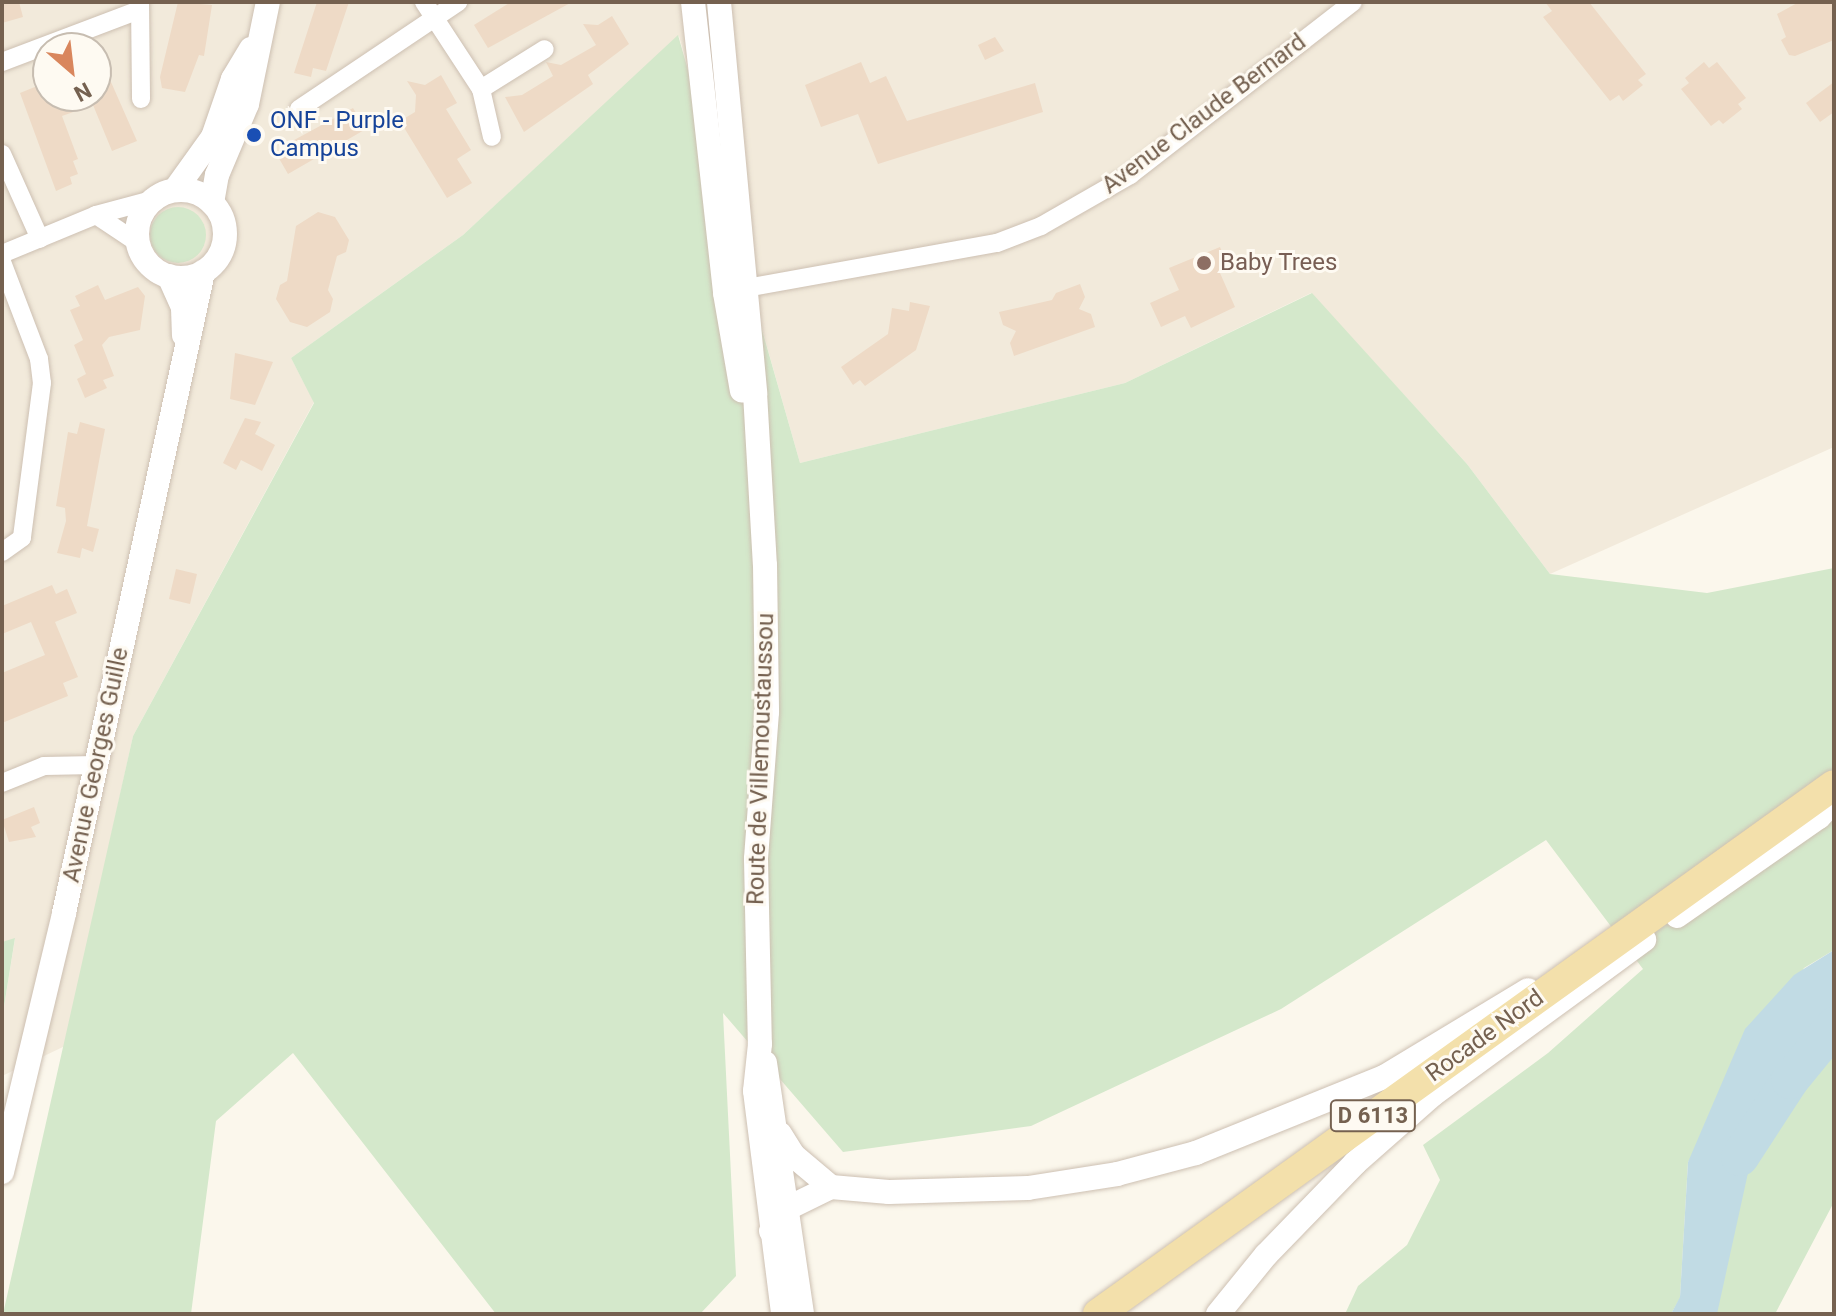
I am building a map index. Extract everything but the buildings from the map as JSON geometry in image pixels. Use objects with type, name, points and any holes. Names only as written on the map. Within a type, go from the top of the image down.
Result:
[{"type":"main road","name":"Rocade Nord","points":[[1098,1314],[1834,785]]},
{"type":"street","points":[[212,203],[217,175],[247,104],[268,2]]},
{"type":"street","points":[[299,109],[429,10],[458,2]]},
{"type":"street","name":"Route de Villemoustaussou","points":[[693,2],[759,475],[767,712],[756,859],[760,1044],[755,1091],[783,1314]]},
{"type":"street","name":"Route de Villemoustaussou","points":[[719,2],[735,290]]},
{"type":"street","name":"Avenue Claude Bernard","points":[[735,290],[997,243],[1041,226],[1130,175],[1353,2]]},
{"type":"street","points":[[2,62],[139,6],[141,99]]},
{"type":"street","points":[[429,10],[481,89],[492,137]]},
{"type":"street","points":[[175,190],[213,137],[233,79],[261,33]]},
{"type":"street","points":[[481,89],[545,49]]},
{"type":"street","points":[[2,154],[40,239]]},
{"type":"street","points":[[2,254],[96,215],[152,200],[175,190],[196,192],[212,203],[224,224],[224,243],[203,272],[169,276],[150,266],[138,243],[96,215]]},
{"type":"street","points":[[138,243],[139,220],[152,200]]},
{"type":"street","points":[[2,262],[39,359],[42,383],[22,538],[2,552]]},
{"type":"street","name":"Avenue Georges Guille","points":[[2,1172],[96,765],[203,272]]},
{"type":"street","name":"Avenue Georges Guille","points":[[169,276],[183,308],[185,358]]},
{"type":"street","points":[[2,783],[44,766],[96,765]]},
{"type":"street","points":[[1218,1314],[1266,1255],[1355,1163],[1432,1095],[1819,817],[1834,801]]},
{"type":"street","points":[[771,1231],[786,1209],[831,1187],[889,1192],[1028,1188],[1117,1174],[1196,1153],[1384,1077],[1649,920]]},
{"type":"street","name":"Route de Villemoustaussou","points":[[760,1044],[778,1131],[802,1314]]},
{"type":"street","points":[[778,1131],[794,1156],[831,1187]]},
{"type":"shaded area","points":[[2,2],[1834,2],[1834,447],[1550,574],[1467,464],[1311,293],[1125,383],[800,463],[679,36],[463,235],[291,358],[314,402],[133,736],[65,1046],[2,1076],[2,1019],[15,939],[2,942]]},
{"type":"green space","points":[[678,35],[800,463],[1125,383],[1312,293],[1467,464],[1550,574],[1707,593],[1834,568],[1834,950],[1804,968],[1688,1162],[1680,1298],[1671,1314],[1345,1314],[1358,1286],[1407,1245],[1440,1180],[1423,1145],[1548,1053],[1643,969],[1546,840],[1281,1009],[1031,1126],[843,1152],[723,1013],[736,1276],[700,1314],[496,1314],[293,1053],[216,1121],[191,1314],[3,1314],[133,736],[314,403],[291,358],[463,235]]},
{"type":"green space","points":[[178,207],[198,215],[206,235],[198,255],[178,263],[158,255],[150,235],[158,215]]},
{"type":"green space","points":[[15,938],[2,1019],[2,942]]},
{"type":"green space","points":[[1834,1028],[1834,1202],[1775,1314],[1716,1314],[1731,1195],[1761,1143],[1772,1098]]},
{"type":"water","points":[[1834,950],[1834,1027],[1777,1098],[1757,1132],[1717,1314],[1671,1314],[1680,1297],[1688,1162],[1745,1029],[1794,975]]},
{"type":"waterway","points":[[1740,1157],[1790,1080],[1834,1026]]},
{"type":"place","name":"ONF - Purple Campus","points":[[254,135]]},
{"type":"place","name":"Baby Trees","points":[[1204,263]]}]
